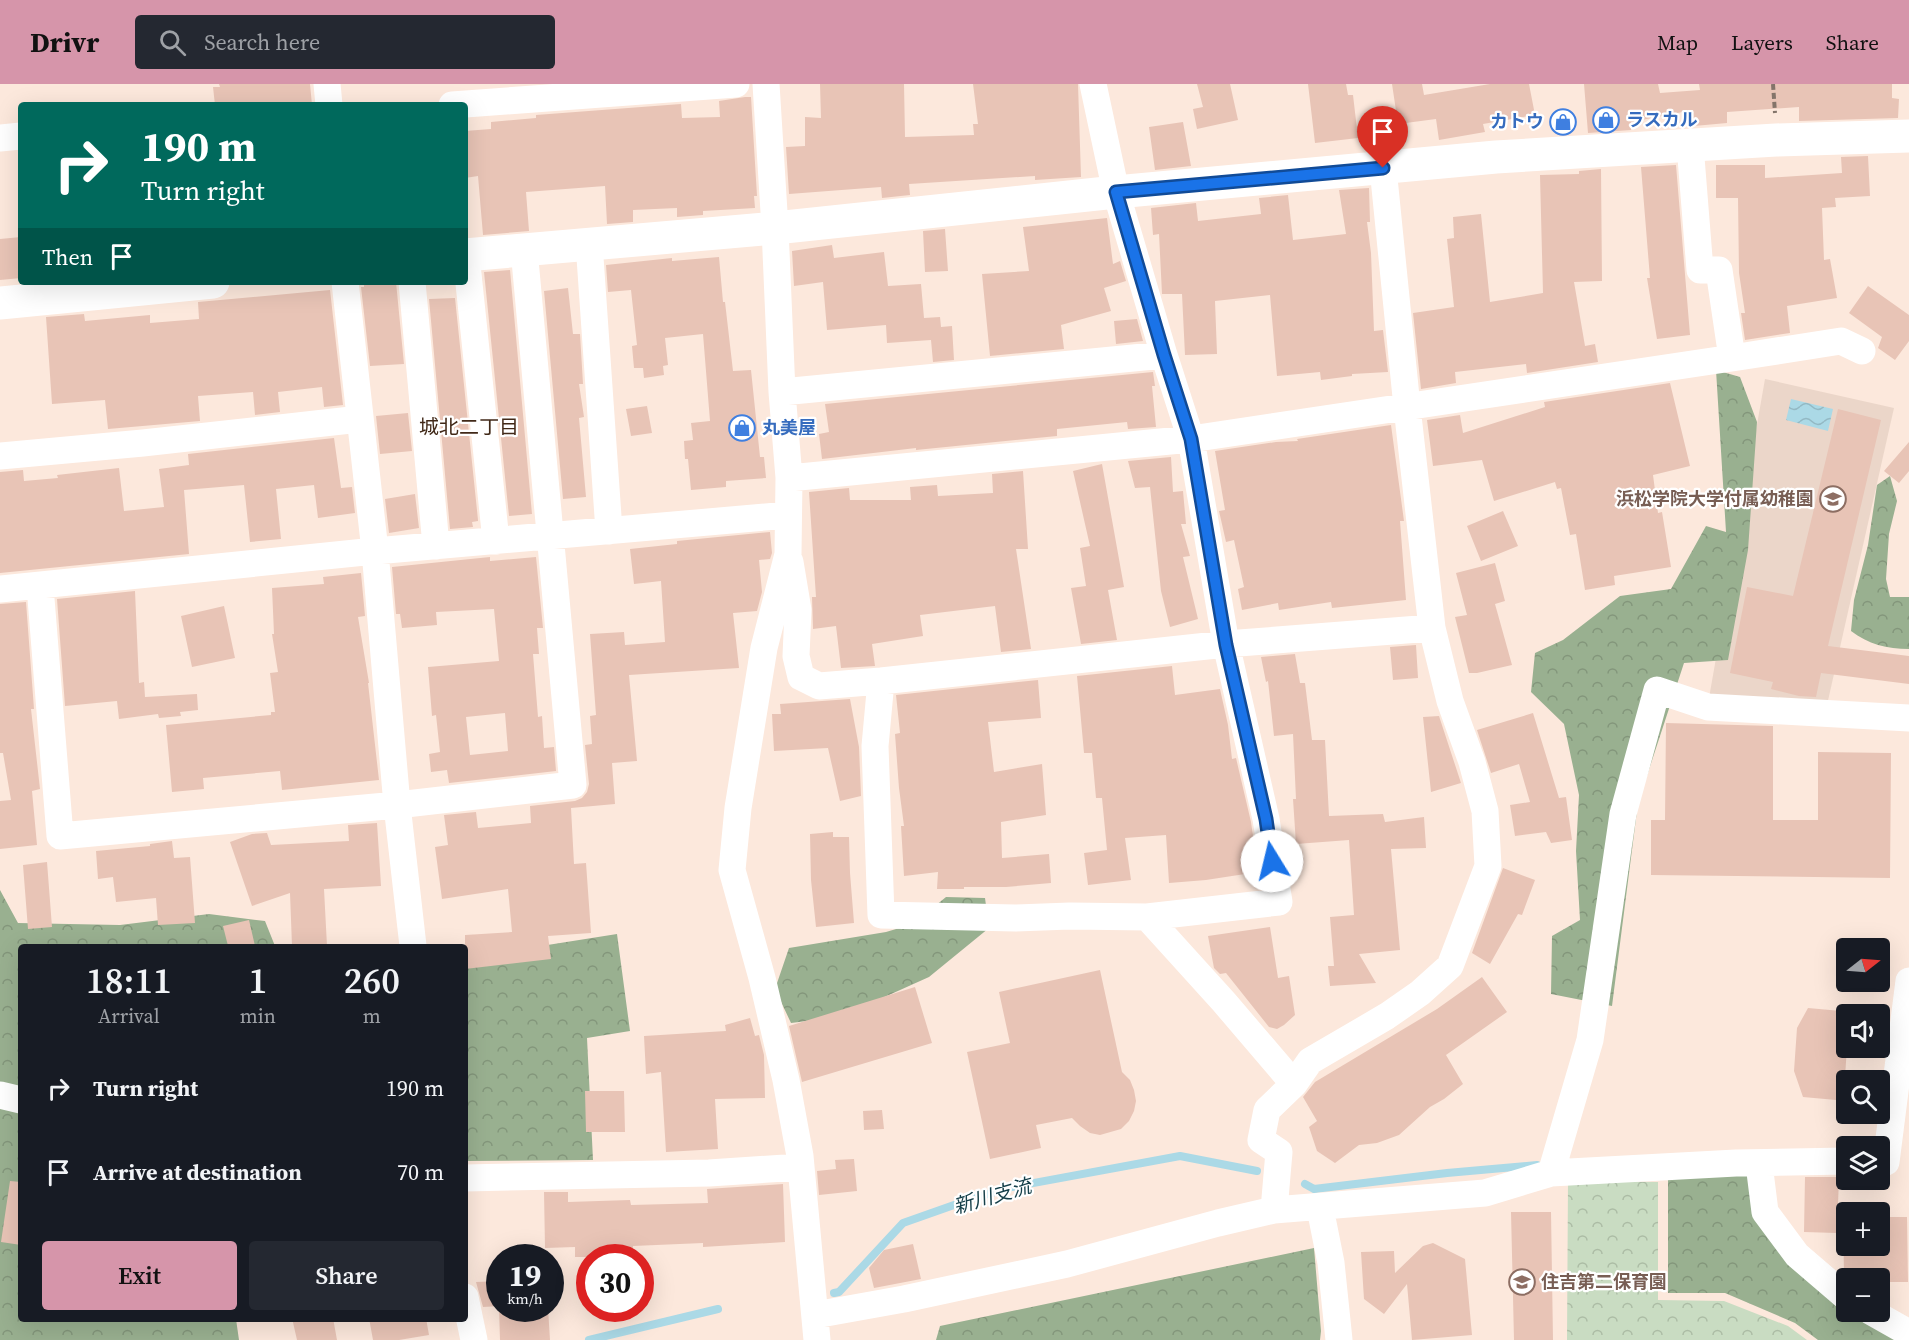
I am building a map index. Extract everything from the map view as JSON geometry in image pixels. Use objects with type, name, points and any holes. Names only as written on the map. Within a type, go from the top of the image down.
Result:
[{"type":"street","points":[[327,84],[329,102]]},
{"type":"street","points":[[468,104],[736,84]]},
{"type":"street","points":[[766,84],[782,392],[789,478],[788,554],[798,610],[796,656],[801,677],[819,686],[1226,645],[1432,628]]},
{"type":"street","points":[[881,681],[875,746],[880,915],[1015,918],[1147,917],[1279,902],[1266,819],[1226,645],[1191,439],[1116,192],[1093,84]]},
{"type":"street","points":[[0,138],[18,136]]},
{"type":"street","points":[[468,255],[775,228],[1116,192],[1496,157],[1690,145],[1909,136]]},
{"type":"street","points":[[1690,145],[1700,270],[1719,270],[1732,358]]},
{"type":"street","points":[[1274,1210],[1279,1152],[1261,1140],[1267,1110],[1294,1084],[1310,1061],[1387,1016],[1420,993],[1450,966],[1488,866],[1485,811],[1472,762],[1450,701],[1432,628],[1383,168]]},
{"type":"street","points":[[590,243],[609,531]]},
{"type":"street","points":[[40,586],[60,836],[397,805],[573,785],[524,249]]},
{"type":"street","points":[[468,283],[496,541]]},
{"type":"street","points":[[0,303],[183,285]]},
{"type":"street","points":[[345,285],[375,551],[397,805],[413,944]]},
{"type":"street","points":[[412,285],[436,546]]},
{"type":"street","points":[[789,478],[1191,439],[1840,342],[1862,351]]},
{"type":"street","points":[[782,392],[1164,355]]},
{"type":"street","points":[[0,456],[360,419]]},
{"type":"street","points":[[0,589],[375,551],[788,516]]},
{"type":"street","points":[[788,554],[764,648],[738,808],[732,870],[762,978],[786,1080],[800,1167],[816,1327],[904,1299],[1067,1264],[1274,1210],[1485,1193],[1551,1173],[1736,1163],[1836,1161]]},
{"type":"street","points":[[1551,1173],[1590,1040],[1623,814],[1657,690],[1708,707],[1909,718]]},
{"type":"street","points":[[1147,917],[1294,1084]]},
{"type":"street","points":[[1892,1162],[1909,981]]},
{"type":"street","points":[[0,1095],[18,1099]]},
{"type":"street","points":[[1759,1164],[1765,1212],[1797,1255],[1836,1288]]},
{"type":"street","points":[[468,1178],[709,1173],[800,1167]]},
{"type":"street","points":[[1320,1208],[1331,1263],[1339,1340]]},
{"type":"street","points":[[468,1311],[474,1340]]},
{"type":"street","points":[[1890,1322],[1909,1333]]},
{"type":"shaded area","points":[[1765,379],[1894,408],[1827,705],[1709,698]]},
{"type":"green space","points":[[1716,370],[1740,377],[1757,422],[1748,550],[1728,660],[1684,663],[1638,803],[1612,1006],[1551,994],[1552,936],[1580,920],[1576,851],[1579,795],[1564,724],[1531,692],[1535,653],[1563,640],[1620,596],[1671,589],[1706,526],[1726,532]]},
{"type":"green space","points":[[1890,476],[1897,501],[1889,534],[1886,579],[1890,597],[1909,597],[1909,649],[1878,645],[1851,631],[1854,600],[1868,545],[1877,485]]},
{"type":"green space","points":[[0,890],[18,923],[120,925],[209,914],[265,921],[274,944],[18,944],[18,1322],[236,1322],[239,1340],[0,1340]]},
{"type":"green space","points":[[946,897],[985,898],[989,928],[929,977],[840,1017],[791,1023],[775,989],[789,948],[886,932],[913,924]]},
{"type":"green space","points":[[617,934],[630,1031],[587,1038],[593,1160],[468,1161],[468,958]]},
{"type":"green space","points":[[1748,1174],[1836,1294],[1836,1322],[1873,1322],[1909,1340],[1818,1340],[1795,1323],[1725,1293],[1668,1293],[1668,1176]]},
{"type":"green space","points":[[1568,1181],[1658,1182],[1658,1300],[1724,1301],[1788,1326],[1807,1340],[1567,1340]]},
{"type":"green space","points":[[1314,1248],[1320,1340],[936,1340],[940,1326]]},
{"type":"water","points":[[1791,399],[1833,409],[1828,431],[1786,420]]},
{"type":"building","points":[[219,84],[310,84],[312,102],[215,102],[213,87],[220,87]]},
{"type":"building","points":[[820,84],[904,84],[905,137],[974,135],[973,124],[978,124],[973,84],[1078,84],[1081,177],[1035,180],[1035,176],[909,184],[910,195],[882,198],[881,187],[789,194],[786,147],[805,146],[805,117],[821,118]]},
{"type":"building","points":[[1197,84],[1230,84],[1238,120],[1197,129],[1193,109],[1203,107]]},
{"type":"building","points":[[1308,84],[1346,84],[1348,95],[1353,95],[1358,138],[1315,143]]},
{"type":"building","points":[[1392,84],[1422,84],[1424,95],[1490,84],[1529,84],[1535,115],[1483,124],[1485,132],[1439,140],[1436,119],[1398,124]]},
{"type":"building","points":[[1584,84],[1658,84],[1660,93],[1700,90],[1699,84],[1892,84],[1892,98],[1899,99],[1898,118],[1799,121],[1799,107],[1727,112],[1727,123],[1694,126],[1693,110],[1631,122],[1631,130],[1588,133]]},
{"type":"building","points":[[751,97],[757,196],[754,196],[755,208],[703,211],[703,215],[677,217],[677,208],[633,210],[633,222],[607,224],[605,186],[526,192],[529,231],[483,235],[478,176],[468,178],[468,131],[491,129],[491,122],[536,118],[536,115],[681,104],[682,118],[720,117],[719,101]]},
{"type":"building","points":[[1183,122],[1191,166],[1155,170],[1149,127]]},
{"type":"building","points":[[1868,156],[1870,196],[1835,198],[1836,207],[1822,208],[1824,260],[1830,259],[1837,298],[1787,306],[1790,333],[1745,340],[1741,313],[1745,313],[1739,273],[1738,198],[1716,198],[1716,165],[1765,165],[1765,178],[1842,173],[1841,157]]},
{"type":"building","points":[[1676,165],[1690,335],[1657,339],[1647,278],[1650,278],[1641,167]]},
{"type":"building","points":[[1601,169],[1602,281],[1574,282],[1585,346],[1595,344],[1598,362],[1527,373],[1526,364],[1455,372],[1456,383],[1421,389],[1413,313],[1454,307],[1447,239],[1454,238],[1453,217],[1481,214],[1490,302],[1543,293],[1540,175],[1579,174],[1579,171]]},
{"type":"building","points":[[1369,188],[1370,222],[1367,222],[1371,253],[1374,331],[1383,330],[1388,372],[1352,374],[1352,376],[1321,380],[1320,372],[1277,376],[1270,295],[1215,301],[1217,354],[1185,355],[1182,294],[1162,294],[1159,234],[1153,235],[1151,208],[1196,203],[1198,221],[1261,214],[1259,198],[1288,195],[1293,240],[1346,234],[1339,190]]},
{"type":"building","points":[[1107,218],[1113,264],[1120,261],[1126,281],[1104,288],[1111,311],[1061,325],[1064,349],[990,356],[982,274],[1029,271],[1023,227]]},
{"type":"building","points":[[945,229],[948,271],[925,272],[923,231]]},
{"type":"building","points":[[18,237],[18,278],[0,280],[0,239]]},
{"type":"building","points":[[832,245],[834,258],[884,252],[888,286],[921,284],[924,318],[940,317],[941,327],[952,326],[954,360],[933,362],[931,340],[887,343],[886,325],[827,330],[823,282],[794,286],[792,251]]},
{"type":"building","points":[[719,257],[733,371],[751,370],[760,457],[764,457],[766,478],[726,481],[726,487],[691,490],[684,441],[693,440],[691,423],[710,421],[703,334],[665,338],[668,365],[663,366],[664,375],[644,378],[643,368],[634,368],[632,346],[637,345],[631,290],[608,292],[606,265],[672,258],[672,261]]},
{"type":"building","points":[[510,270],[532,514],[509,516],[484,272]]},
{"type":"building","points":[[364,285],[396,285],[404,364],[370,366],[361,287]]},
{"type":"building","points":[[1868,286],[1909,315],[1909,341],[1895,360],[1878,348],[1882,337],[1849,313]]},
{"type":"building","points":[[568,288],[573,334],[580,334],[583,384],[579,384],[584,417],[579,418],[586,497],[563,499],[544,291]]},
{"type":"building","points":[[330,290],[343,405],[324,407],[322,387],[278,392],[280,412],[255,415],[253,392],[198,396],[200,421],[108,429],[105,400],[52,404],[46,317],[84,314],[85,321],[150,315],[150,323],[199,319],[198,302]]},
{"type":"building","points":[[455,298],[478,521],[472,522],[473,527],[450,529],[429,299]]},
{"type":"building","points":[[1137,319],[1143,341],[1116,344],[1114,321]]},
{"type":"building","points":[[1153,372],[1156,427],[1128,429],[1127,422],[1057,429],[1057,436],[822,459],[819,434],[829,432],[825,404]]},
{"type":"building","points":[[1670,383],[1690,466],[1653,475],[1658,513],[1662,512],[1671,567],[1614,576],[1615,585],[1585,590],[1576,534],[1570,535],[1561,488],[1557,489],[1555,482],[1494,501],[1482,460],[1433,466],[1427,420],[1460,415],[1463,433],[1545,407],[1544,402]]},
{"type":"building","points":[[647,406],[652,433],[631,436],[626,409]]},
{"type":"building","points":[[1838,409],[1881,420],[1828,646],[1909,656],[1909,684],[1821,673],[1816,697],[1799,696],[1771,689],[1773,682],[1730,673],[1747,587],[1793,596]]},
{"type":"building","points":[[408,413],[412,451],[380,454],[376,416]]},
{"type":"building","points":[[1391,425],[1404,521],[1400,521],[1406,600],[1332,608],[1331,602],[1279,610],[1278,603],[1242,610],[1238,589],[1244,587],[1234,540],[1226,542],[1219,511],[1225,510],[1215,451],[1298,441],[1297,439]]},
{"type":"building","points":[[334,438],[341,488],[352,487],[355,513],[318,518],[314,485],[276,489],[281,539],[250,542],[244,485],[184,490],[189,554],[0,573],[0,472],[23,470],[24,481],[119,468],[124,511],[164,507],[159,469],[189,465],[188,454]]},
{"type":"building","points":[[1909,442],[1909,471],[1899,483],[1884,471]]},
{"type":"building","points":[[1171,457],[1173,492],[1183,491],[1186,524],[1181,524],[1190,556],[1183,557],[1198,619],[1170,627],[1161,591],[1150,487],[1135,488],[1128,461]]},
{"type":"building","points":[[1102,464],[1124,587],[1108,590],[1117,640],[1081,644],[1071,588],[1086,586],[1080,548],[1090,546],[1073,471]]},
{"type":"building","points":[[1023,471],[1028,549],[1016,549],[1031,649],[1001,652],[995,606],[920,615],[923,636],[872,644],[875,666],[841,668],[836,626],[813,629],[812,597],[816,597],[809,492],[849,488],[850,500],[911,500],[910,487],[937,485],[938,496],[993,493],[992,474]]},
{"type":"building","points":[[415,494],[419,528],[389,533],[385,499]]},
{"type":"building","points":[[1503,511],[1518,546],[1481,561],[1467,526]]},
{"type":"building","points":[[770,532],[772,553],[770,559],[759,560],[762,592],[757,611],[733,613],[739,668],[629,675],[637,761],[612,763],[615,804],[571,808],[574,864],[586,863],[591,933],[548,936],[551,959],[468,969],[468,944],[465,944],[465,935],[512,932],[508,889],[442,899],[435,847],[448,845],[444,815],[476,812],[478,828],[531,823],[530,806],[575,801],[582,798],[589,784],[585,745],[592,744],[590,716],[596,715],[590,634],[624,632],[625,645],[665,642],[661,581],[634,584],[630,549],[677,544],[677,541]]},
{"type":"building","points":[[490,557],[490,561],[536,557],[543,628],[537,628],[539,654],[533,654],[538,717],[542,716],[544,748],[554,747],[556,771],[449,783],[447,770],[431,772],[429,754],[440,752],[436,715],[432,716],[428,667],[499,661],[494,609],[436,612],[437,625],[402,628],[400,614],[396,614],[392,567]],"holes":[[[505,713],[508,751],[470,755],[466,717]]]},
{"type":"building","points":[[1495,563],[1505,601],[1495,604],[1512,665],[1469,673],[1455,617],[1467,615],[1456,573]]},
{"type":"building","points":[[361,573],[365,616],[358,617],[369,683],[379,780],[282,790],[280,771],[203,778],[204,789],[172,792],[166,725],[271,715],[271,712],[275,712],[270,673],[278,672],[272,634],[274,634],[272,588],[324,584],[323,577]]},
{"type":"building","points":[[135,591],[139,683],[144,682],[145,697],[197,694],[198,710],[180,712],[181,716],[159,718],[158,714],[119,719],[117,701],[65,706],[57,599]]},
{"type":"building","points":[[26,602],[34,709],[31,709],[40,789],[32,791],[37,845],[0,849],[0,801],[11,800],[3,753],[0,753],[0,604]]},
{"type":"building","points":[[224,606],[235,658],[192,667],[181,616]]},
{"type":"building","points":[[1416,645],[1418,678],[1393,680],[1390,647]]},
{"type":"building","points":[[1295,654],[1300,683],[1305,683],[1312,740],[1325,740],[1329,816],[1383,814],[1385,822],[1424,817],[1426,848],[1391,849],[1400,950],[1359,954],[1376,983],[1330,986],[1328,966],[1334,966],[1330,917],[1354,915],[1349,840],[1296,844],[1293,734],[1274,736],[1268,681],[1266,682],[1261,657]]},
{"type":"building","points":[[1172,666],[1175,695],[1220,689],[1228,725],[1232,759],[1236,758],[1251,822],[1258,872],[1169,883],[1166,835],[1125,838],[1131,880],[1088,885],[1084,853],[1107,850],[1102,798],[1096,798],[1092,753],[1084,753],[1077,676]]},
{"type":"building","points":[[1038,680],[1041,718],[988,722],[994,772],[1042,764],[1046,815],[1001,822],[1002,858],[1049,854],[1051,883],[937,889],[938,872],[904,876],[901,826],[904,826],[895,734],[900,733],[896,695]]},
{"type":"building","points":[[850,699],[859,747],[861,796],[840,801],[828,748],[774,751],[772,714],[781,714],[780,704]]},
{"type":"building","points":[[1533,713],[1559,798],[1566,797],[1572,840],[1551,843],[1546,832],[1515,836],[1510,805],[1530,802],[1519,764],[1491,773],[1477,730]]},
{"type":"building","points":[[1439,716],[1461,783],[1431,792],[1423,717]]},
{"type":"building","points":[[1666,723],[1773,726],[1773,820],[1818,820],[1818,752],[1891,753],[1890,878],[1651,875],[1651,820],[1665,820]]},
{"type":"building","points":[[377,823],[381,886],[324,889],[327,944],[292,944],[290,893],[252,906],[230,842],[252,834],[267,833],[271,845],[349,841],[348,825]]},
{"type":"building","points":[[833,832],[833,837],[849,837],[854,923],[816,927],[811,880],[810,834]]},
{"type":"building","points":[[172,841],[174,858],[190,857],[195,923],[158,925],[156,898],[116,902],[113,877],[98,879],[96,851],[150,846],[150,844]]},
{"type":"building","points":[[47,862],[52,927],[28,929],[23,865]]},
{"type":"building","points":[[1503,868],[1535,880],[1522,915],[1518,914],[1490,964],[1472,953]]},
{"type":"building","points":[[249,920],[255,944],[228,944],[223,926]]},
{"type":"building","points":[[1270,927],[1278,978],[1289,976],[1295,1015],[1277,1029],[1269,1027],[1226,973],[1220,974],[1214,968],[1208,936]]},
{"type":"building","points":[[1100,970],[1122,1072],[1130,1080],[1134,1090],[1136,1101],[1129,1121],[1121,1129],[1100,1135],[1090,1133],[1072,1118],[1036,1125],[1041,1148],[990,1159],[967,1052],[1010,1043],[999,992]]},
{"type":"building","points":[[1482,977],[1507,1012],[1446,1055],[1463,1084],[1430,1107],[1399,1135],[1377,1143],[1359,1145],[1335,1163],[1317,1151],[1309,1127],[1317,1121],[1303,1097],[1315,1082],[1437,1009]]},
{"type":"building","points":[[915,987],[932,1043],[802,1082],[789,1026]]},
{"type":"building","points":[[1808,1008],[1836,1011],[1836,1058],[1846,1058],[1845,1070],[1836,1070],[1836,1100],[1803,1097],[1794,1071],[1797,1028]]},
{"type":"building","points":[[750,1018],[755,1036],[759,1035],[764,1055],[765,1098],[715,1099],[718,1149],[666,1152],[661,1072],[646,1074],[644,1036],[726,1031],[725,1025]]},
{"type":"building","points":[[585,1091],[624,1091],[625,1132],[586,1132]]},
{"type":"building","points":[[882,1110],[884,1129],[864,1130],[863,1111]]},
{"type":"building","points":[[854,1159],[857,1191],[819,1195],[817,1171],[836,1169],[835,1160]]},
{"type":"building","points":[[1805,1177],[1836,1177],[1836,1190],[1839,1190],[1838,1202],[1836,1202],[1836,1233],[1804,1232]]},
{"type":"building","points":[[10,1181],[18,1182],[18,1245],[1,1242]]},
{"type":"building","points":[[783,1184],[785,1242],[703,1247],[703,1243],[576,1244],[576,1257],[575,1247],[564,1247],[564,1244],[545,1244],[544,1192],[568,1192],[568,1202],[630,1200],[631,1205],[708,1203],[707,1189]]},
{"type":"building","points":[[1511,1212],[1551,1212],[1553,1340],[1514,1340]]},
{"type":"building","points":[[1890,1217],[1907,1217],[1908,1282],[1890,1282],[1890,1268],[1844,1268],[1844,1256],[1890,1256]]},
{"type":"building","points":[[1433,1243],[1465,1259],[1472,1335],[1412,1340],[1407,1284],[1384,1314],[1364,1299],[1361,1252],[1394,1251],[1395,1273],[1423,1246]]},
{"type":"building","points":[[913,1244],[921,1279],[874,1288],[869,1268],[884,1250]]},
{"type":"building","points":[[476,1282],[486,1282],[486,1307],[483,1307]]},
{"type":"building","points":[[293,1322],[334,1322],[337,1340],[297,1340]]},
{"type":"building","points":[[370,1322],[427,1322],[429,1335],[399,1340],[373,1340]]},
{"type":"building","points":[[499,1322],[549,1322],[550,1340],[500,1340]]},
{"type":"waterway","name":"新川支流","points":[[834,1293],[839,1292],[903,1223],[1012,1187],[1180,1156],[1257,1171]]},
{"type":"waterway","points":[[1305,1184],[1314,1189],[1537,1165]]},
{"type":"waterway","name":"新川支流","points":[[589,1340],[718,1309]]},
{"type":"place","name":"ラスカル","points":[[1606,120]]},
{"type":"place","name":"カトウ","points":[[1563,122]]},
{"type":"place","name":"丸美屋","points":[[742,428]]},
{"type":"place","name":"浜松学院大学付属幼稚園","points":[[1833,499]]},
{"type":"place","name":"住吉第二保育園","points":[[1522,1282]]},
{"type":"district","name":"城北二丁目","points":[[469,427]]},
{"type":"route","points":[[1272,861],[1266,819],[1226,645],[1191,439],[1116,192],[1383,168]]}]
